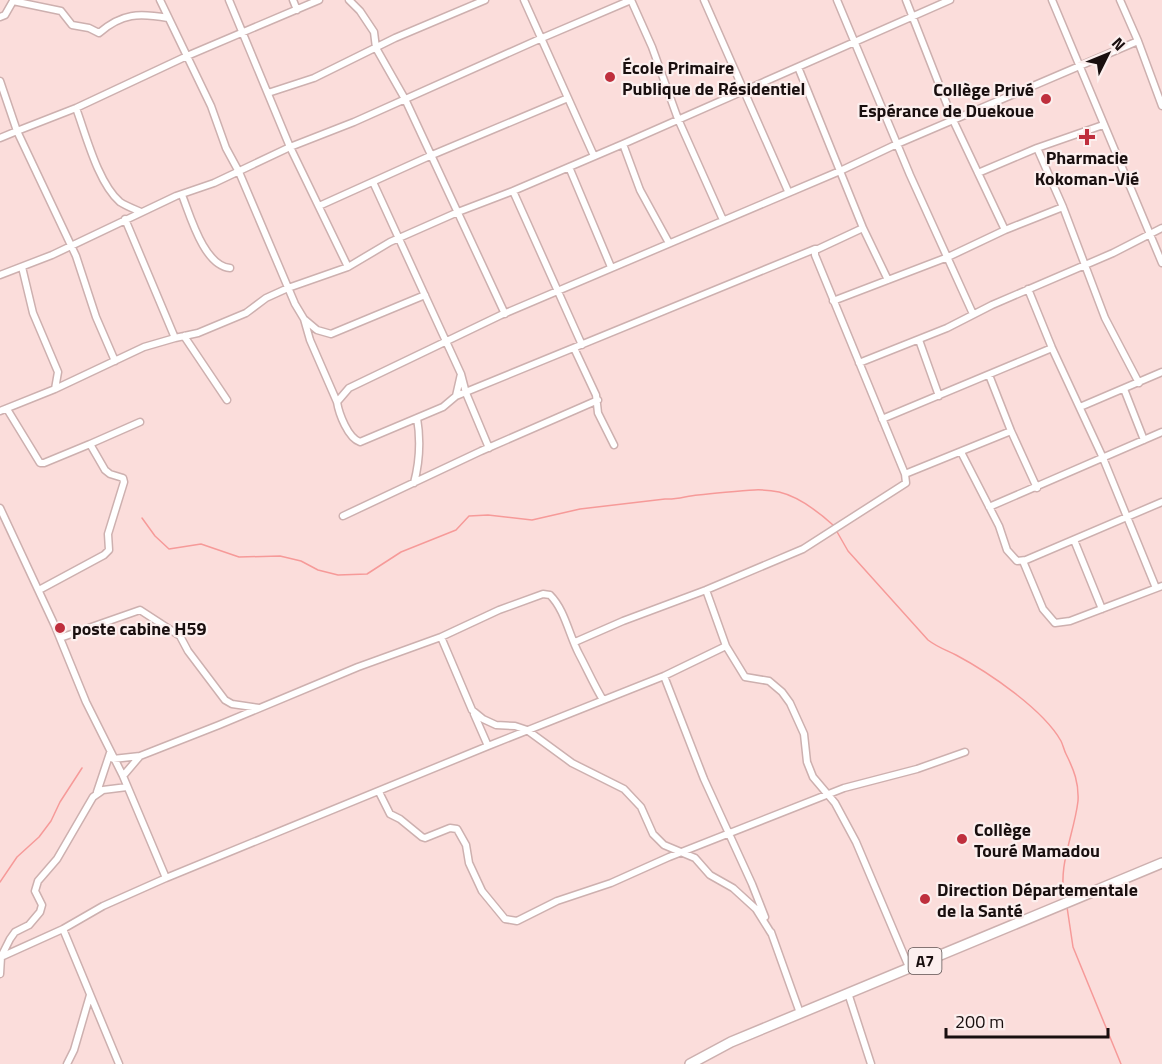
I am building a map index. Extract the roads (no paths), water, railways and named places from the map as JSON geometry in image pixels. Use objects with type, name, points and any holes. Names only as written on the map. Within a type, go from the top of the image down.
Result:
[{"type":"highway","name":"A7","points":[[690,1064],[731,1042],[1162,863]]},
{"type":"street","points":[[160,0],[211,106],[226,148],[239,172],[303,319],[350,433],[354,440],[360,442],[443,407],[456,396],[818,249],[863,228]]},
{"type":"street","points":[[230,0],[290,147],[348,267]]},
{"type":"street","points":[[293,0],[297,10]]},
{"type":"street","points":[[0,138],[76,108],[187,56],[319,0]]},
{"type":"street","points":[[349,0],[360,11],[374,32],[376,48],[405,99],[505,314]]},
{"type":"street","points":[[268,93],[314,78],[485,0]]},
{"type":"street","points":[[524,0],[594,156]]},
{"type":"street","points":[[0,275],[631,0],[652,47],[678,119],[723,220]]},
{"type":"street","points":[[704,0],[788,192]]},
{"type":"street","points":[[837,0],[897,144],[973,314]]},
{"type":"street","points":[[906,0],[953,120],[1005,230]]},
{"type":"street","points":[[140,422],[40,463],[3,410],[55,389],[144,347],[198,333],[246,313],[266,298],[348,267],[398,239],[458,212],[623,144],[950,0]]},
{"type":"street","points":[[1052,0],[1162,263]]},
{"type":"street","points":[[1120,0],[1162,106]]},
{"type":"street","points":[[0,17],[5,15],[13,1],[61,11],[72,25],[89,28],[99,33],[108,25],[133,15],[168,18]]},
{"type":"street","points":[[337,402],[350,388],[444,340],[1138,41]]},
{"type":"street","points":[[798,67],[863,228],[888,280]]},
{"type":"street","points":[[0,82],[17,131],[76,256],[96,317],[115,361]]},
{"type":"street","points":[[319,206],[432,155],[568,98]]},
{"type":"street","points":[[76,108],[109,188],[123,204],[141,212]]},
{"type":"street","points":[[978,173],[1037,148],[1103,125]]},
{"type":"street","points":[[623,144],[636,182],[669,243]]},
{"type":"street","points":[[1037,148],[1063,207],[1084,266],[1114,338],[1138,383]]},
{"type":"street","points":[[569,167],[611,267]]},
{"type":"street","points":[[373,182],[460,374],[489,448]]},
{"type":"street","points":[[513,191],[582,345]]},
{"type":"street","points":[[182,195],[208,252],[217,263],[230,268]]},
{"type":"street","points":[[833,301],[948,257],[1005,230],[1063,207]]},
{"type":"street","points":[[125,219],[175,338]]},
{"type":"street","points":[[859,363],[919,340],[1028,289],[1084,266],[1162,228]]},
{"type":"street","points":[[575,642],[803,549],[902,486],[906,481],[816,259],[815,249]]},
{"type":"street","points":[[22,267],[33,313],[58,372],[55,389]]},
{"type":"street","points":[[1023,561],[1043,609],[1053,622],[1064,623],[1159,587],[1028,289]]},
{"type":"street","points":[[303,319],[317,330],[332,334],[425,295]]},
{"type":"street","points":[[184,336],[227,400]]},
{"type":"street","points":[[919,340],[939,396]]},
{"type":"street","points":[[574,348],[598,400],[598,413],[614,445]]},
{"type":"street","points":[[882,419],[1052,348]]},
{"type":"street","points":[[1080,407],[1162,372]]},
{"type":"street","points":[[456,396],[460,374]]},
{"type":"street","points":[[989,375],[1037,488]]},
{"type":"street","points":[[1124,389],[1143,441]]},
{"type":"street","points":[[344,516],[598,400]]},
{"type":"street","points":[[414,483],[419,464],[420,439],[417,418]]},
{"type":"street","points":[[905,474],[1011,431]]},
{"type":"street","points":[[989,507],[1162,432]]},
{"type":"street","points":[[39,590],[104,555],[109,550],[108,534],[124,482],[123,478],[105,470],[90,444]]},
{"type":"street","points":[[961,452],[989,507],[1010,556],[1017,561],[1023,561],[1162,502]]},
{"type":"street","points":[[0,508],[39,590],[86,702],[123,776],[166,878]]},
{"type":"street","points":[[1074,540],[1102,609]]},
{"type":"street","points":[[706,590],[726,646],[745,677],[769,681],[782,692],[790,703],[804,734],[807,762],[813,777],[828,794],[856,842],[909,967]]},
{"type":"street","points":[[112,756],[140,756],[358,667],[441,637],[499,610],[547,593],[554,600],[603,700]]},
{"type":"street","points":[[60,638],[140,610],[180,636],[188,651],[225,699],[232,704],[259,709]]},
{"type":"street","points":[[441,637],[488,746]]},
{"type":"street","points":[[1,957],[166,878],[664,676],[726,646]]},
{"type":"street","points":[[664,676],[704,780],[752,884],[800,1013]]},
{"type":"street","points":[[472,710],[483,719],[496,725],[515,726],[527,730],[572,763],[628,791],[641,807],[653,834],[664,845],[695,858],[710,875],[736,890],[756,909],[771,933]]},
{"type":"street","points":[[379,792],[388,813],[400,819],[422,837],[425,838],[450,828],[457,829],[466,845],[469,863],[477,882],[500,914],[509,921],[521,919],[557,901],[583,894],[828,794],[917,769],[964,752]]},
{"type":"street","points":[[0,974],[1,957],[14,934],[26,928],[38,915],[42,905],[35,891],[38,880],[57,858],[97,793],[112,756]]},
{"type":"street","points":[[123,776],[140,756]]},
{"type":"street","points":[[97,793],[127,787]]},
{"type":"street","points":[[63,929],[119,1064]]},
{"type":"street","points":[[848,993],[871,1064]]},
{"type":"street","points":[[67,1064],[74,1050],[90,994]]},
{"type":"waterway","points":[[142,518],[155,536],[169,549],[201,544],[239,557],[280,556],[338,575],[367,574],[401,552],[456,530],[469,516],[488,515],[532,520],[580,509],[698,495],[770,490],[799,500],[833,525]]},
{"type":"waterway","points":[[836,530],[848,551],[928,640],[969,662],[1014,692],[1042,716],[1061,741],[1078,788],[1076,814],[1063,875],[1065,900]]},
{"type":"waterway","points":[[0,882],[17,857],[39,837],[51,821],[60,802],[82,768]]},
{"type":"waterway","points":[[1067,907],[1073,947],[1121,1064]]},
{"type":"place","name":"École Primaire Publique de Résidentiel","points":[[610,77]]},
{"type":"place","name":"Collège Privé Espérance de Duekoue","points":[[1046,99]]},
{"type":"place","name":"Pharmacie Kokoman-Vié","points":[[1087,137]]},
{"type":"place","name":"poste cabine H59","points":[[60,628]]},
{"type":"place","name":"Collège Touré Mamadou","points":[[962,839]]},
{"type":"place","name":"Direction Départementale de la Santé","points":[[925,899]]}]
